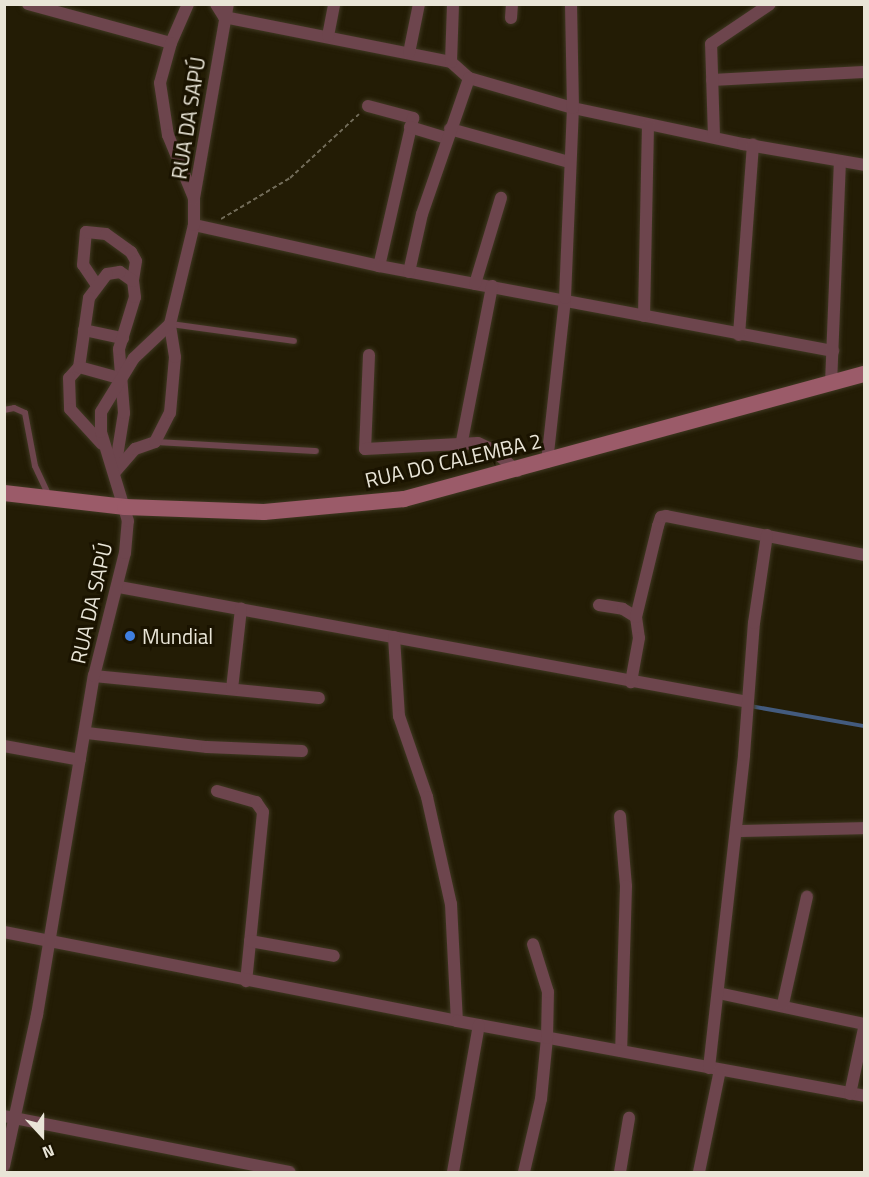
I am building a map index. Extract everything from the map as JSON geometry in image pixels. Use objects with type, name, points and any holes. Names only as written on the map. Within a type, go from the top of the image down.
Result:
[{"type":"main road","name":"RUA DO CALEMBA 2","points":[[4,493],[125,507],[264,512],[334,508],[404,499],[517,471],[864,375]]},
{"type":"street","points":[[28,4],[171,43]]},
{"type":"street","points":[[188,4],[171,43],[160,83],[162,108],[168,135],[194,198]]},
{"type":"street","points":[[216,4],[224,17],[451,62],[469,78],[573,108],[648,125],[864,165]]},
{"type":"street","name":"RUA DA SAPÚ","points":[[155,442],[170,413],[175,357],[170,324],[194,225],[194,198],[228,4]]},
{"type":"street","points":[[328,36],[334,4]]},
{"type":"street","points":[[409,53],[419,4]]},
{"type":"street","points":[[451,62],[453,4]]},
{"type":"street","points":[[511,18],[512,4]]},
{"type":"street","points":[[547,462],[565,298],[573,108],[571,4]]},
{"type":"street","points":[[714,137],[711,44],[770,4]]},
{"type":"street","points":[[712,80],[864,72]]},
{"type":"street","points":[[409,272],[448,134],[469,78]]},
{"type":"street","points":[[368,106],[411,116],[379,266]]},
{"type":"street","points":[[644,316],[648,125]]},
{"type":"street","points":[[410,127],[569,162]]},
{"type":"street","points":[[739,335],[753,145]]},
{"type":"street","points":[[831,384],[840,161]]},
{"type":"street","points":[[475,284],[501,198]]},
{"type":"street","points":[[194,225],[409,272],[565,298],[739,335],[832,351]]},
{"type":"street","points":[[96,284],[83,266],[86,232],[106,234],[131,252],[136,261],[133,280],[135,297],[123,338],[119,378],[124,396],[120,448],[114,473]]},
{"type":"street","points":[[133,280],[120,272],[107,274],[96,284],[89,298],[79,367],[69,378],[70,409],[107,448],[135,449],[155,442]]},
{"type":"street","points":[[462,441],[492,286]]},
{"type":"street","points":[[119,378],[170,324]]},
{"type":"street","points":[[84,330],[123,338]]},
{"type":"street","points":[[369,355],[365,449],[462,441],[493,450],[517,471]]},
{"type":"street","points":[[79,367],[119,378]]},
{"type":"street","name":"RUA DA SAPÚ","points":[[4,1166],[9,1117],[50,941],[80,760],[87,733],[94,676],[119,587],[128,520],[101,432],[101,412],[119,378]]},
{"type":"street","points":[[114,473],[135,449]]},
{"type":"street","points":[[631,682],[639,638],[636,617],[661,518],[767,535],[864,555]]},
{"type":"street","points":[[699,1173],[715,1069],[718,993],[736,831],[754,623],[767,535]]},
{"type":"street","points":[[119,587],[748,702]]},
{"type":"street","points":[[599,605],[623,609],[636,617]]},
{"type":"street","points":[[232,689],[241,609]]},
{"type":"street","points":[[394,638],[399,716],[427,797],[451,904],[457,1022]]},
{"type":"street","points":[[94,676],[319,698]]},
{"type":"street","points":[[87,733],[207,747],[302,751]]},
{"type":"street","points":[[4,746],[80,760]]},
{"type":"street","points":[[217,791],[256,802],[263,812],[246,981]]},
{"type":"street","points":[[620,816],[626,886],[621,1051]]},
{"type":"street","points":[[736,831],[864,828]]},
{"type":"street","points":[[783,1004],[807,897]]},
{"type":"street","points":[[4,932],[457,1022],[864,1096]]},
{"type":"street","points":[[250,941],[334,956]]},
{"type":"street","points":[[524,1173],[541,1099],[547,1038],[548,992],[533,944]]},
{"type":"street","points":[[718,993],[783,1004],[864,1026],[850,1094]]},
{"type":"street","points":[[453,1173],[479,1025]]},
{"type":"street","points":[[9,1117],[290,1173]]},
{"type":"street","points":[[620,1173],[628,1118]]},
{"type":"lane","points":[[170,324],[294,341]]},
{"type":"lane","points":[[4,410],[14,408],[25,413],[35,466],[50,497]]},
{"type":"lane","points":[[155,442],[316,451]]},
{"type":"path","points":[[194,225],[220,219],[290,178],[368,106]]},
{"type":"waterway","points":[[750,706],[864,726]]},
{"type":"place","name":"Mundial","points":[[130,636]]}]
